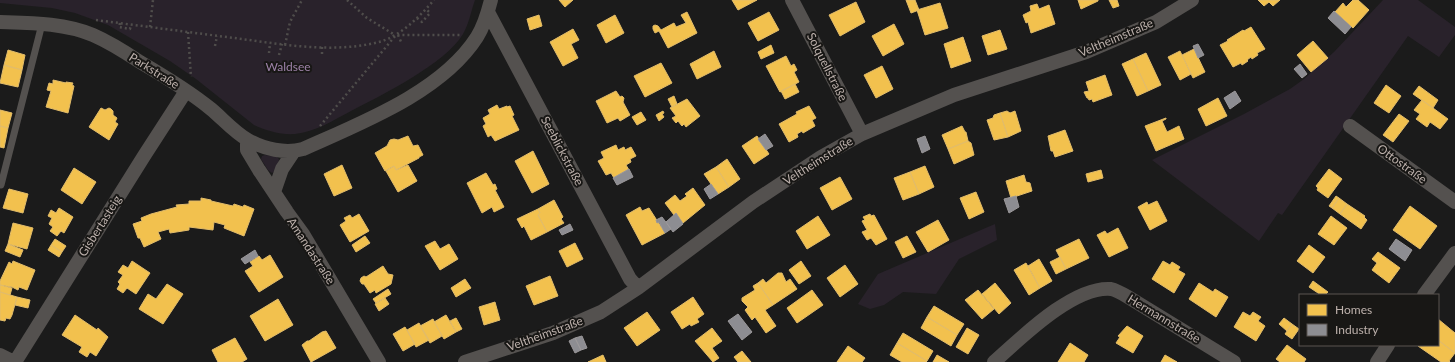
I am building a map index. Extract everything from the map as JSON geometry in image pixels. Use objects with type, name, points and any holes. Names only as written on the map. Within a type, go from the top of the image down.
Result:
[{"type":"street","name":"Solquellstraße","points":[[792,0],[862,134]]},
{"type":"street","name":"Veltheimstraße","points":[[465,362],[553,333],[601,312],[638,288],[753,202],[821,157],[862,134],[954,95],[1086,52],[1156,22],[1192,0]]},
{"type":"street","name":"Parkstraße","points":[[0,22],[42,24],[92,34],[186,91],[210,108],[247,140],[270,149],[298,150],[378,115],[439,78],[463,55],[477,36],[489,6]]},
{"type":"street","name":"Seeblickstraße","points":[[489,6],[630,279],[638,288]]},
{"type":"street","name":"Gisbertasteig","points":[[15,362],[186,91]]},
{"type":"street","name":"Ottostraße","points":[[1350,126],[1455,202]]},
{"type":"street","name":"Amandastraße","points":[[247,140],[248,150],[274,192],[303,234],[379,362]]},
{"type":"street","points":[[274,192],[282,169],[298,150]]},
{"type":"street","points":[[1425,294],[1455,253]]},
{"type":"street","name":"Hermannstraße","points":[[994,362],[1061,306],[1090,291],[1112,289],[1128,297],[1234,362]]},
{"type":"street","points":[[1377,362],[1387,346]]},
{"type":"street","points":[[0,355],[15,362]]},
{"type":"lane","points":[[1,185],[42,24]]},
{"type":"path","points":[[150,27],[152,0]]},
{"type":"path","points":[[285,45],[290,22],[302,0]]},
{"type":"path","points":[[347,0],[367,18],[397,35],[402,44]]},
{"type":"path","points":[[298,150],[397,35],[417,18],[434,0]]},
{"type":"path","points":[[417,18],[422,22],[430,13],[426,9]]},
{"type":"path","points":[[90,19],[285,45],[334,48],[374,43],[397,35],[459,34],[477,36]]},
{"type":"path","points":[[186,91],[192,75],[188,32]]},
{"type":"path","points":[[215,46],[217,36]]},
{"type":"path","points":[[269,53],[270,43]]},
{"type":"path","points":[[279,56],[282,44]]},
{"type":"path","points":[[322,47],[322,54]]},
{"type":"green space","name":"Waldsee","points":[[0,0],[475,0],[463,34],[454,45],[428,67],[395,88],[324,125],[302,133],[285,134],[254,125],[196,79],[170,61],[108,25],[75,13],[52,8],[0,3]]},
{"type":"green space","points":[[1383,0],[1418,0],[1455,27],[1455,35],[1439,57],[1408,36],[1282,215],[1278,213],[1259,241],[1152,160],[1290,89],[1304,79],[1334,52]]},
{"type":"green space","points":[[262,156],[277,157],[279,159],[275,171],[272,173],[268,170],[261,159]]},
{"type":"green space","points":[[995,224],[997,240],[959,259],[936,294],[903,292],[884,305],[870,309],[858,304],[878,274]]},
{"type":"building: Homes","points":[[559,0],[573,0],[565,7]]},
{"type":"building: Homes","points":[[732,0],[757,0],[738,10]]},
{"type":"building: Homes","points":[[906,0],[915,0],[919,10],[911,13]]},
{"type":"building: Homes","points":[[1078,0],[1098,0],[1098,1],[1081,9]]},
{"type":"building: Homes","points":[[1109,0],[1117,0],[1119,6],[1113,8]]},
{"type":"building: Homes","points":[[1258,0],[1280,0],[1273,6],[1269,2],[1264,6]]},
{"type":"building: Homes","points":[[1353,0],[1358,0],[1369,10],[1353,28],[1335,12],[1343,3],[1346,7]]},
{"type":"building: Homes","points":[[856,2],[865,22],[840,36],[829,15]]},
{"type":"building: Homes","points":[[940,3],[948,28],[925,35],[917,10]]},
{"type":"building: Homes","points":[[1037,4],[1039,9],[1049,5],[1055,24],[1031,33],[1028,22],[1026,23],[1023,15],[1031,11],[1030,6]]},
{"type":"building: Homes","points":[[687,12],[697,33],[668,48],[659,31],[655,33],[653,26],[658,26],[661,30],[674,23],[676,27],[686,23],[681,15]]},
{"type":"building: Homes","points":[[769,12],[779,30],[758,41],[748,23]]},
{"type":"building: Homes","points":[[539,15],[542,26],[530,30],[527,19]]},
{"type":"building: Homes","points":[[615,15],[624,33],[606,43],[597,25]]},
{"type":"building: Homes","points":[[894,24],[904,44],[883,56],[872,36]]},
{"type":"building: Homes","points":[[1251,27],[1265,49],[1257,53],[1258,55],[1252,59],[1251,57],[1242,65],[1241,63],[1233,67],[1220,45],[1243,30],[1244,31]]},
{"type":"building: Homes","points":[[573,29],[579,40],[571,44],[578,58],[563,66],[550,42]]},
{"type":"building: Homes","points":[[1000,30],[1007,49],[988,55],[982,36]]},
{"type":"building: Homes","points":[[963,37],[971,61],[951,68],[944,44]]},
{"type":"building: Homes","points":[[1313,41],[1328,58],[1311,72],[1297,55]]},
{"type":"building: Homes","points":[[771,45],[774,53],[761,59],[758,52]]},
{"type":"building: Homes","points":[[1194,49],[1205,72],[1193,78],[1182,55]]},
{"type":"building: Homes","points":[[8,50],[25,55],[22,70],[4,65]]},
{"type":"building: Homes","points":[[714,51],[721,67],[697,79],[690,64]]},
{"type":"building: Homes","points":[[1180,51],[1191,74],[1180,80],[1168,57]]},
{"type":"building: Homes","points":[[1146,53],[1161,85],[1148,91],[1133,59]]},
{"type":"building: Homes","points":[[786,56],[791,66],[794,64],[797,70],[794,72],[799,82],[780,92],[766,66]]},
{"type":"building: Homes","points":[[1133,59],[1148,91],[1137,96],[1122,64]]},
{"type":"building: Homes","points":[[661,63],[672,83],[645,97],[634,76]]},
{"type":"building: Homes","points":[[4,65],[22,70],[18,87],[0,83]]},
{"type":"building: Homes","points":[[882,66],[893,89],[876,98],[864,75]]},
{"type":"building: Homes","points":[[1105,75],[1112,95],[1093,102],[1092,99],[1089,100],[1084,92],[1089,91],[1086,82]]},
{"type":"building: Homes","points":[[53,80],[73,83],[72,85],[74,86],[68,113],[46,107],[51,91],[47,90],[49,83],[53,84]]},
{"type":"building: Homes","points":[[795,84],[799,92],[785,99],[781,91]]},
{"type":"building: Homes","points":[[1386,85],[1401,96],[1389,113],[1374,103]]},
{"type":"building: Homes","points":[[1419,86],[1438,100],[1433,108],[1413,94]]},
{"type":"building: Homes","points":[[616,91],[620,97],[622,96],[624,98],[623,102],[630,115],[620,121],[618,118],[607,123],[596,101]]},
{"type":"building: Homes","points":[[674,96],[677,104],[672,107],[668,99]]},
{"type":"building: Homes","points":[[1218,98],[1227,116],[1206,126],[1198,109]]},
{"type":"building: Homes","points":[[687,99],[700,116],[686,127],[684,124],[682,126],[678,121],[676,123],[672,118],[676,116],[670,108]]},
{"type":"building: Homes","points":[[1422,100],[1448,119],[1440,129],[1430,122],[1427,127],[1416,119],[1420,114],[1414,110]]},
{"type":"building: Homes","points":[[497,105],[499,109],[510,106],[514,115],[512,116],[519,130],[495,141],[491,135],[488,137],[483,126],[486,124],[483,118],[490,114],[488,110]]},
{"type":"building: Homes","points":[[809,106],[816,118],[812,120],[815,126],[803,133],[802,131],[797,134],[798,137],[789,142],[779,124],[797,114],[796,112]]},
{"type":"building: Homes","points":[[101,108],[105,110],[109,108],[111,109],[113,111],[113,115],[117,118],[115,122],[118,124],[109,140],[89,127]]},
{"type":"building: Homes","points":[[0,110],[12,113],[8,128],[0,126]]},
{"type":"building: Homes","points":[[663,111],[664,113],[662,114],[664,117],[659,121],[656,115]]},
{"type":"building: Homes","points":[[1007,111],[1010,113],[1015,111],[1021,131],[1008,137],[1000,113]]},
{"type":"building: Homes","points":[[641,112],[646,120],[637,125],[632,117]]},
{"type":"building: Homes","points":[[1000,113],[1008,137],[994,140],[987,120]]},
{"type":"building: Homes","points":[[1399,114],[1409,121],[1393,142],[1383,135]]},
{"type":"building: Homes","points":[[1166,118],[1162,121],[1167,132],[1179,126],[1184,139],[1156,151],[1145,126]]},
{"type":"building: Homes","points":[[0,126],[8,128],[4,148],[0,147]]},
{"type":"building: Homes","points":[[962,126],[966,132],[968,141],[948,149],[942,135]]},
{"type":"building: Homes","points":[[1065,130],[1073,151],[1055,157],[1053,151],[1051,151],[1048,136]]},
{"type":"building: Homes","points":[[408,136],[413,146],[418,145],[423,155],[396,170],[394,166],[385,171],[375,153],[387,146],[390,140],[398,140]]},
{"type":"building: Homes","points":[[757,136],[769,154],[754,164],[742,146]]},
{"type":"building: Homes","points":[[968,141],[971,143],[974,155],[954,164],[948,149]]},
{"type":"building: Homes","points":[[616,145],[618,150],[624,147],[625,150],[631,147],[636,156],[630,159],[631,162],[626,165],[629,170],[614,178],[611,173],[606,175],[598,161],[604,158],[601,152]]},
{"type":"building: Homes","points":[[533,151],[549,184],[532,193],[515,161]]},
{"type":"building: Homes","points":[[727,159],[740,179],[729,187],[716,167]]},
{"type":"building: Homes","points":[[342,165],[352,188],[334,196],[324,174]]},
{"type":"building: Homes","points":[[408,165],[417,181],[398,192],[386,171],[394,166],[396,170]]},
{"type":"building: Homes","points":[[925,166],[934,187],[919,194],[910,172]]},
{"type":"building: Homes","points":[[716,167],[729,187],[718,194],[704,174]]},
{"type":"building: Homes","points":[[74,168],[96,182],[82,204],[61,190]]},
{"type":"building: Homes","points":[[1329,169],[1342,179],[1328,198],[1317,190],[1318,188],[1316,186]]},
{"type":"building: Homes","points":[[1101,170],[1103,178],[1088,182],[1086,174]]},
{"type":"building: Homes","points":[[910,172],[919,194],[903,200],[894,178]]},
{"type":"building: Homes","points":[[486,173],[493,185],[495,184],[497,189],[495,190],[504,207],[494,212],[492,207],[482,213],[467,183]]},
{"type":"building: Homes","points":[[1024,175],[1026,182],[1030,183],[1032,191],[1011,198],[1006,181]]},
{"type":"building: Homes","points":[[840,177],[852,199],[832,210],[820,188]]},
{"type":"building: Homes","points":[[693,188],[705,205],[683,223],[676,213],[674,215],[665,203],[675,195],[680,201],[687,196],[685,194]]},
{"type":"building: Homes","points":[[9,189],[28,194],[23,213],[3,208]]},
{"type":"building: Homes","points":[[976,192],[984,212],[969,219],[960,198]]},
{"type":"building: Homes","points":[[1336,196],[1339,198],[1332,208],[1329,206]]},
{"type":"building: Homes","points":[[201,198],[233,206],[234,204],[243,207],[244,205],[254,209],[244,236],[224,228],[225,225],[214,222],[213,230],[189,227],[189,230],[170,233],[169,229],[158,232],[161,239],[144,247],[140,238],[138,238],[133,224],[142,221],[141,218],[151,214],[177,207],[176,205],[189,204],[189,201],[201,201]]},
{"type":"building: Homes","points":[[1339,198],[1347,204],[1340,214],[1332,208]]},
{"type":"building: Homes","points":[[554,200],[563,217],[561,219],[564,223],[547,232],[538,215],[540,213],[538,209]]},
{"type":"building: Homes","points":[[1157,201],[1167,221],[1150,230],[1138,207],[1147,202],[1148,205]]},
{"type":"building: Homes","points":[[1347,204],[1365,216],[1364,217],[1367,220],[1361,229],[1340,214]]},
{"type":"building: Homes","points":[[1410,206],[1437,226],[1420,249],[1393,230]]},
{"type":"building: Homes","points":[[640,207],[642,211],[649,208],[665,233],[642,245],[626,215]]},
{"type":"building: Homes","points":[[59,208],[73,217],[64,233],[61,231],[57,236],[50,231],[53,227],[49,224],[52,218],[48,216],[51,210],[56,213]]},
{"type":"building: Homes","points":[[538,209],[540,213],[538,215],[547,232],[531,240],[524,226],[522,228],[517,219]]},
{"type":"building: Homes","points":[[359,214],[369,231],[350,242],[340,225],[346,221],[344,218],[350,215],[352,218]]},
{"type":"building: Homes","points":[[870,214],[871,216],[874,215],[887,239],[876,245],[871,238],[867,240],[862,232],[867,230],[862,221],[865,220],[863,217]]},
{"type":"building: Homes","points":[[818,216],[830,235],[807,249],[796,231]]},
{"type":"building: Homes","points":[[1331,216],[1347,228],[1334,245],[1318,234]]},
{"type":"building: Homes","points":[[938,220],[949,240],[928,252],[916,232]]},
{"type":"building: Homes","points":[[13,223],[33,228],[27,249],[8,244]]},
{"type":"building: Homes","points":[[1118,228],[1128,248],[1109,257],[1097,235],[1105,231],[1107,234]]},
{"type":"building: Homes","points":[[365,236],[370,243],[356,252],[352,245]]},
{"type":"building: Homes","points":[[907,236],[916,252],[903,258],[895,242]]},
{"type":"building: Homes","points":[[55,239],[66,246],[62,252],[51,245]]},
{"type":"building: Homes","points":[[1079,239],[1089,258],[1066,269],[1056,250]]},
{"type":"building: Homes","points":[[435,241],[440,249],[449,244],[458,259],[440,270],[425,246]]},
{"type":"building: Homes","points":[[575,243],[583,259],[567,267],[559,251]]},
{"type":"building: Homes","points":[[8,244],[23,250],[20,257],[5,251]]},
{"type":"building: Homes","points":[[51,245],[62,252],[59,257],[48,250]]},
{"type":"building: Homes","points":[[1309,245],[1325,257],[1313,273],[1297,261]]},
{"type":"building: Homes","points":[[1378,252],[1400,268],[1389,283],[1372,270],[1377,263],[1372,259]]},
{"type":"building: Homes","points":[[270,255],[283,277],[259,292],[245,271],[253,266],[250,262],[259,256],[262,260]]},
{"type":"building: Homes","points":[[1060,257],[1066,269],[1056,274],[1050,262]]},
{"type":"building: Homes","points":[[1039,259],[1052,281],[1040,288],[1028,266]]},
{"type":"building: Homes","points":[[13,261],[35,270],[27,290],[19,287],[18,290],[12,287],[0,285],[0,281],[9,262],[12,264]]},
{"type":"building: Homes","points":[[132,261],[150,273],[136,294],[127,288],[123,293],[117,289],[120,284],[118,282],[123,275],[118,272],[123,265],[128,268]]},
{"type":"building: Homes","points":[[801,261],[811,276],[799,284],[789,270]]},
{"type":"building: Homes","points":[[1163,261],[1170,265],[1172,262],[1180,267],[1178,270],[1185,274],[1174,293],[1152,279]]},
{"type":"building: Homes","points":[[1026,263],[1040,288],[1029,295],[1014,270]]},
{"type":"building: Homes","points":[[845,265],[858,284],[840,297],[827,278]]},
{"type":"building: Homes","points":[[383,266],[388,274],[393,275],[391,284],[376,293],[375,290],[370,293],[360,281],[361,278],[364,276],[366,277]]},
{"type":"building: Homes","points":[[778,273],[782,273],[786,282],[790,279],[797,289],[773,305],[758,283],[763,279],[766,283]]},
{"type":"building: Homes","points":[[550,276],[558,296],[534,305],[526,286]]},
{"type":"building: Homes","points":[[465,279],[471,288],[456,297],[451,288]]},
{"type":"building: Homes","points":[[1313,281],[1328,292],[1326,294],[1320,294],[1309,287]]},
{"type":"building: Homes","points":[[758,283],[773,305],[765,310],[776,326],[766,333],[755,317],[752,320],[745,310],[748,307],[742,301],[742,298],[755,290],[753,286]]},
{"type":"building: Homes","points":[[995,283],[1011,303],[999,314],[982,294]]},
{"type":"building: Homes","points":[[1199,283],[1213,292],[1215,289],[1228,297],[1216,317],[1189,299]]},
{"type":"building: Homes","points":[[167,284],[183,294],[163,324],[139,309],[148,294],[156,299]]},
{"type":"building: Homes","points":[[0,285],[12,288],[10,295],[0,292]]},
{"type":"building: Homes","points":[[388,289],[391,294],[376,303],[373,299]]},
{"type":"building: Homes","points":[[812,290],[823,305],[797,323],[787,308]]},
{"type":"building: Homes","points":[[978,290],[994,309],[982,319],[965,300]]},
{"type":"building: Homes","points":[[0,292],[17,297],[10,319],[6,318],[5,321],[0,320]]},
{"type":"building: Homes","points":[[17,297],[30,300],[28,308],[15,305]]},
{"type":"building: Homes","points":[[693,297],[704,314],[697,319],[699,322],[691,326],[690,324],[682,329],[671,312]]},
{"type":"building: Homes","points":[[385,298],[389,304],[379,311],[375,304]]},
{"type":"building: Homes","points":[[278,299],[293,325],[265,341],[250,316]]},
{"type":"building: Homes","points":[[495,302],[500,320],[484,325],[479,307]]},
{"type":"building: Homes","points":[[934,306],[964,324],[957,335],[927,317]]},
{"type":"building: Homes","points":[[647,312],[660,330],[637,346],[624,328]]},
{"type":"building: Homes","points":[[1243,312],[1250,316],[1253,312],[1261,317],[1258,321],[1265,326],[1256,341],[1234,327]]},
{"type":"building: Homes","points":[[75,315],[97,330],[98,328],[108,337],[96,356],[90,352],[87,357],[79,352],[82,347],[62,335]]},
{"type":"building: Homes","points":[[446,315],[456,332],[444,339],[434,322]]},
{"type":"building: Homes","points":[[927,317],[957,335],[951,346],[921,328]]},
{"type":"building: Homes","points":[[456,318],[462,329],[456,332],[450,321]]},
{"type":"building: Homes","points":[[1284,318],[1292,324],[1287,331],[1279,324]]},
{"type":"building: Homes","points":[[433,319],[442,336],[430,343],[420,326]]},
{"type":"building: Homes","points":[[1439,320],[1455,333],[1455,353],[1439,341]]},
{"type":"building: Homes","points":[[419,323],[429,340],[416,347],[407,330]]},
{"type":"building: Homes","points":[[1292,324],[1299,329],[1292,339],[1285,334]]},
{"type":"building: Homes","points":[[1127,326],[1143,336],[1133,353],[1116,343],[1120,337],[1118,336]]},
{"type":"building: Homes","points":[[405,327],[415,344],[403,351],[393,334]]},
{"type":"building: Homes","points":[[712,328],[722,341],[712,348],[719,358],[713,362],[695,341]]},
{"type":"building: Homes","points":[[967,328],[979,335],[968,354],[956,347]]},
{"type":"building: Homes","points":[[326,331],[336,348],[311,362],[302,345]]},
{"type":"building: Homes","points":[[903,333],[933,351],[927,361],[897,343]]},
{"type":"building: Homes","points":[[235,338],[247,359],[242,362],[218,362],[212,350]]},
{"type":"building: Homes","points":[[1439,341],[1455,353],[1449,361],[1450,362],[1441,362],[1418,346],[1439,346]]},
{"type":"building: Homes","points":[[897,343],[927,361],[902,362],[890,355]]},
{"type":"building: Homes","points":[[1070,343],[1088,355],[1084,362],[1058,362]]},
{"type":"building: Homes","points":[[1287,345],[1306,359],[1304,362],[1280,362],[1276,359]]},
{"type":"building: Homes","points":[[848,346],[865,358],[862,362],[837,362]]},
{"type":"building: Homes","points":[[742,351],[751,362],[738,362],[734,357]]},
{"type":"building: Homes","points":[[603,355],[606,362],[588,362]]},
{"type":"building: Homes","points":[[937,355],[949,362],[933,362]]},
{"type":"building: Homes","points":[[1165,355],[1177,362],[1161,362]]},
{"type":"building: Industry","points":[[1334,11],[1351,27],[1345,34],[1328,18]]},
{"type":"building: Industry","points":[[1198,44],[1204,55],[1198,58],[1193,46]]},
{"type":"building: Industry","points":[[1300,64],[1307,74],[1302,78],[1294,69]]},
{"type":"building: Industry","points":[[1235,91],[1241,101],[1230,109],[1224,98]]},
{"type":"building: Industry","points":[[765,134],[773,146],[766,150],[758,139]]},
{"type":"building: Industry","points":[[925,136],[930,149],[922,153],[917,139]]},
{"type":"building: Industry","points":[[629,169],[633,177],[617,185],[613,178]]},
{"type":"building: Industry","points":[[711,184],[718,194],[710,199],[704,189]]},
{"type":"building: Industry","points":[[1016,196],[1019,207],[1009,213],[1004,199]]},
{"type":"building: Industry","points":[[676,213],[683,224],[673,232],[666,222]]},
{"type":"building: Industry","points":[[662,217],[671,229],[665,233],[659,222],[657,223],[656,220]]},
{"type":"building: Industry","points":[[570,224],[573,230],[562,235],[559,230]]},
{"type":"building: Industry","points":[[1396,239],[1412,250],[1405,261],[1389,249]]},
{"type":"building: Industry","points":[[255,250],[258,256],[245,264],[241,259]]},
{"type":"building: Industry","points":[[738,314],[752,332],[742,340],[728,321]]},
{"type":"building: Industry","points":[[582,336],[587,348],[581,350],[575,338]]},
{"type":"building: Industry","points":[[575,338],[581,350],[575,353],[569,341]]}]
